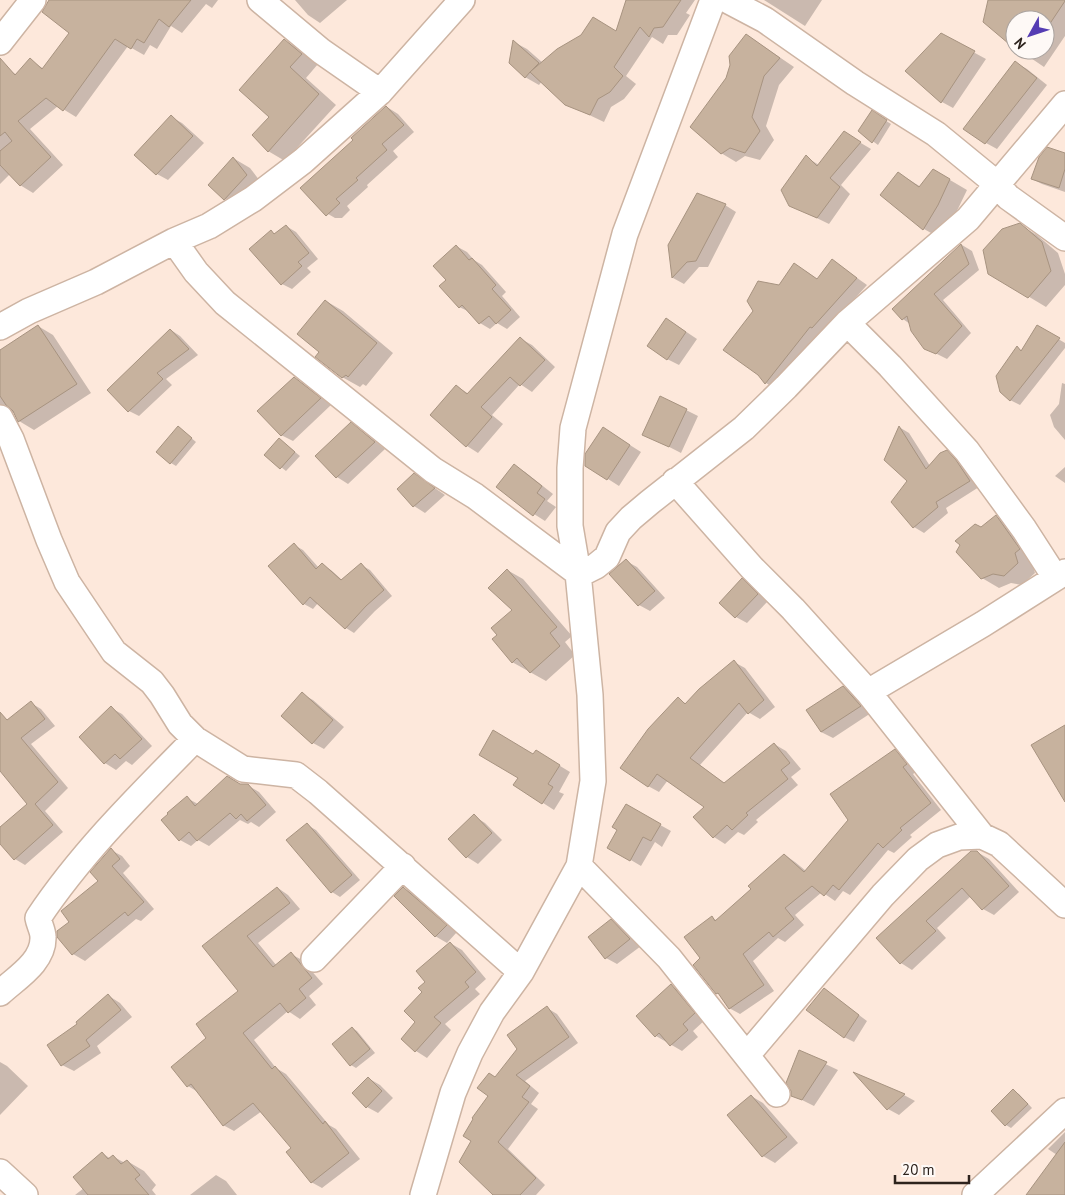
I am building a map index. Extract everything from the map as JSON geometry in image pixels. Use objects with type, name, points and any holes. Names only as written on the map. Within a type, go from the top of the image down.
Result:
[{"type":"street","points":[[0,42],[33,0]]},
{"type":"street","points":[[260,0],[320,51],[380,92]]},
{"type":"street","points":[[0,327],[29,311],[96,282],[174,241],[209,226],[253,199],[303,161],[380,92],[462,0]]},
{"type":"street","points":[[423,1195],[456,1085],[470,1054],[492,1012],[521,972],[579,866],[592,781],[590,695],[578,572],[570,526],[570,468],[573,428],[625,234],[713,0]]},
{"type":"street","points":[[727,0],[766,20],[855,83],[936,134],[997,184],[1008,197],[1065,238]]},
{"type":"street","points":[[174,241],[196,272],[225,302],[432,470],[474,496],[578,572],[586,571],[607,557],[618,532],[650,502],[744,428],[786,387],[847,322],[968,219],[1065,104]]},
{"type":"street","points":[[847,322],[890,366],[966,451],[1060,575],[983,624],[868,692]]},
{"type":"street","points":[[0,418],[11,439],[67,582],[114,652],[152,682],[162,694],[180,724],[194,739],[243,769],[296,775],[403,866],[521,972]]},
{"type":"street","points":[[675,482],[752,568],[793,609],[868,692],[982,836],[999,844],[1065,905]]},
{"type":"street","points":[[0,992],[30,966],[41,952],[43,937],[38,918],[47,904],[91,847],[194,739]]},
{"type":"street","points":[[747,1055],[883,896],[918,859],[937,845],[959,837],[982,836]]},
{"type":"street","points":[[314,959],[403,866]]},
{"type":"street","points":[[579,866],[669,958],[777,1094]]},
{"type":"street","points":[[975,1195],[1065,1110]]},
{"type":"street","points":[[0,1172],[25,1195]]},
{"type":"building","points":[[49,0],[191,0],[169,27],[159,19],[144,43],[137,39],[131,49],[115,39],[63,111],[46,98],[18,121],[51,157],[20,186],[0,165],[0,151],[12,141],[5,132],[0,136],[0,58],[15,75],[30,58],[42,69],[69,33],[42,12]]},
{"type":"building","points":[[626,0],[681,0],[663,27],[654,28],[649,37],[640,27],[614,67],[623,76],[610,92],[598,99],[590,115],[565,105],[530,72],[557,49],[581,35],[593,17],[616,31]]},
{"type":"building","points":[[988,0],[1065,0],[1055,16],[1055,10],[1005,10],[1005,41],[983,22]]},
{"type":"building","points":[[941,33],[975,51],[941,103],[905,71]]},
{"type":"building","points":[[746,34],[780,58],[764,76],[752,117],[760,131],[745,153],[730,148],[721,154],[690,127],[726,78],[730,65],[729,56]]},
{"type":"building","points":[[284,39],[302,54],[290,67],[319,94],[268,152],[252,135],[269,117],[239,90]]},
{"type":"building","points":[[513,40],[539,63],[525,78],[509,63]]},
{"type":"building","points":[[1015,61],[1037,78],[985,144],[963,129]]},
{"type":"building","points":[[386,106],[404,125],[382,144],[387,150],[356,178],[358,180],[336,199],[340,203],[326,216],[300,188],[353,140],[351,138]]},
{"type":"building","points":[[872,110],[887,120],[872,143],[858,131]]},
{"type":"building","points":[[171,115],[193,136],[156,175],[134,155]]},
{"type":"building","points":[[844,131],[861,142],[830,178],[840,187],[817,218],[789,206],[781,190],[806,155],[817,166]]},
{"type":"building","points":[[1047,147],[1065,153],[1065,169],[1059,188],[1031,179],[1039,157]]},
{"type":"building","points":[[233,157],[247,175],[224,200],[208,185]]},
{"type":"building","points":[[933,169],[950,179],[938,205],[923,230],[880,195],[898,172],[919,187]]},
{"type":"building","points":[[697,193],[726,204],[696,261],[687,262],[672,278],[668,245]]},
{"type":"building","points":[[1020,223],[1042,242],[1051,271],[1028,298],[988,274],[983,250],[1002,229]]},
{"type":"building","points":[[286,225],[309,253],[298,262],[302,266],[281,285],[249,249],[271,230],[274,234]]},
{"type":"building","points":[[961,244],[969,264],[934,294],[962,326],[936,354],[924,349],[911,331],[907,316],[902,320],[892,309]]},
{"type":"building","points":[[456,245],[469,260],[472,258],[496,285],[492,289],[511,310],[496,324],[489,316],[479,324],[462,305],[459,308],[439,286],[446,280],[433,266]]},
{"type":"building","points":[[832,259],[857,278],[812,328],[810,327],[765,384],[758,375],[723,350],[753,311],[747,301],[758,281],[779,285],[794,263],[817,279]]},
{"type":"building","points":[[325,300],[377,343],[348,377],[346,375],[342,378],[315,357],[319,352],[297,334]]},
{"type":"building","points":[[666,318],[686,332],[667,360],[647,346]]},
{"type":"building","points":[[38,325],[77,384],[18,422],[13,411],[0,396],[0,350]]},
{"type":"building","points":[[1037,325],[1060,338],[1010,401],[1000,392],[996,376],[1017,346],[1021,351]]},
{"type":"building","points":[[170,329],[189,349],[157,373],[163,379],[128,412],[107,390]]},
{"type":"building","points":[[520,337],[545,360],[520,386],[510,377],[481,407],[492,417],[466,447],[430,415],[456,385],[467,394]]},
{"type":"building","points":[[294,377],[321,398],[281,436],[257,411]]},
{"type":"building","points":[[660,396],[687,409],[669,447],[642,435]]},
{"type":"building","points":[[351,422],[375,442],[336,478],[315,456]]},
{"type":"building","points":[[178,426],[192,438],[170,464],[156,452]]},
{"type":"building","points":[[899,426],[926,469],[940,453],[947,450],[970,481],[936,502],[938,507],[913,528],[891,502],[907,481],[884,460]]},
{"type":"building","points":[[603,427],[630,445],[607,480],[585,466],[585,454]]},
{"type":"building","points":[[279,438],[295,452],[280,469],[264,455]]},
{"type":"building","points":[[514,464],[542,486],[537,493],[545,499],[533,516],[496,487]]},
{"type":"building","points":[[414,473],[435,488],[413,507],[397,489]]},
{"type":"building","points":[[996,515],[1020,549],[1015,553],[1018,563],[1004,576],[993,574],[981,579],[956,552],[960,545],[955,541],[975,524],[981,527]]},
{"type":"building","points":[[294,543],[316,569],[322,563],[341,580],[361,563],[384,590],[345,629],[310,597],[303,605],[268,566]]},
{"type":"building","points":[[626,559],[655,591],[638,606],[609,574]]},
{"type":"building","points":[[507,569],[557,627],[550,633],[560,646],[530,673],[517,658],[512,663],[492,639],[497,635],[491,628],[512,610],[488,588]]},
{"type":"building","points":[[742,578],[758,594],[735,618],[719,603]]},
{"type":"building","points":[[734,660],[764,700],[748,714],[739,703],[690,758],[724,783],[774,743],[790,763],[781,770],[788,779],[746,813],[748,815],[732,830],[727,825],[713,838],[693,817],[704,807],[657,774],[648,787],[620,768],[648,729],[678,697],[685,704],[699,689]]},
{"type":"building","points":[[843,686],[861,706],[821,732],[806,710]]},
{"type":"building","points":[[302,692],[333,720],[312,744],[281,716]]},
{"type":"building","points":[[31,701],[45,719],[21,738],[58,782],[35,804],[53,825],[14,860],[0,844],[0,827],[27,804],[0,771],[0,712],[7,720]]},
{"type":"building","points":[[111,706],[142,739],[120,759],[115,754],[104,764],[79,737]]},
{"type":"building","points":[[1065,725],[1065,802],[1031,745]]},
{"type":"building","points":[[493,730],[533,754],[536,750],[560,765],[548,784],[553,787],[542,804],[513,785],[518,778],[479,755]]},
{"type":"building","points":[[895,749],[907,764],[903,767],[931,803],[900,828],[902,830],[883,848],[878,843],[839,890],[833,885],[824,896],[812,886],[785,908],[794,919],[773,937],[769,932],[743,954],[764,985],[729,1009],[718,993],[716,994],[693,965],[700,958],[684,937],[712,916],[715,921],[751,889],[748,886],[784,854],[804,872],[848,820],[830,794]]},
{"type":"building","points":[[227,776],[240,784],[248,784],[266,805],[247,821],[241,814],[236,819],[230,813],[197,841],[189,832],[179,841],[161,820],[187,796],[195,806]]},
{"type":"building","points":[[626,804],[661,824],[651,841],[643,837],[630,861],[607,848],[617,830],[612,827]]},
{"type":"building","points":[[474,814],[492,833],[466,858],[448,839]]},
{"type":"building","points":[[307,823],[352,875],[331,893],[286,840]]},
{"type":"building","points":[[111,848],[120,859],[112,866],[144,902],[128,916],[125,912],[72,955],[57,937],[57,931],[69,922],[61,911],[98,881],[90,872]]},
{"type":"building","points":[[971,851],[977,851],[1009,886],[982,910],[962,888],[926,921],[936,931],[900,964],[876,938]]},
{"type":"building","points":[[277,887],[290,903],[247,936],[273,967],[291,952],[312,978],[299,989],[306,998],[288,1013],[280,1003],[243,1033],[272,1069],[275,1066],[323,1124],[325,1121],[349,1153],[311,1183],[286,1152],[291,1148],[253,1103],[223,1126],[191,1084],[187,1087],[171,1067],[206,1038],[196,1024],[238,991],[202,946]]},
{"type":"building","points":[[403,887],[447,925],[435,937],[394,896]]},
{"type":"building","points":[[611,919],[630,939],[605,959],[588,937]]},
{"type":"building","points":[[450,942],[476,972],[465,982],[469,987],[434,1017],[441,1023],[415,1052],[401,1039],[415,1022],[404,1011],[422,992],[418,988],[425,982],[416,971]]},
{"type":"building","points":[[671,984],[695,1013],[683,1024],[688,1030],[670,1046],[659,1033],[655,1037],[636,1016]]},
{"type":"building","points":[[824,988],[859,1015],[844,1038],[806,1010]]},
{"type":"building","points":[[108,994],[121,1010],[86,1040],[90,1046],[61,1066],[47,1045],[77,1024],[76,1022]]},
{"type":"building","points":[[547,1006],[569,1037],[516,1075],[530,1086],[522,1097],[529,1102],[498,1142],[536,1178],[520,1195],[493,1195],[459,1162],[471,1141],[463,1136],[472,1118],[488,1096],[477,1088],[489,1073],[495,1077],[517,1049],[507,1035]]},
{"type":"building","points":[[352,1027],[370,1049],[350,1066],[332,1044]]},
{"type":"building","points":[[799,1050],[827,1062],[802,1100],[791,1096],[791,1091],[786,1083]]},
{"type":"building","points":[[853,1072],[905,1094],[887,1110]]},
{"type":"building","points":[[368,1077],[382,1091],[366,1108],[352,1093]]},
{"type":"building","points":[[1013,1089],[1028,1104],[1005,1126],[991,1111]]},
{"type":"building","points":[[751,1095],[787,1137],[762,1157],[727,1115]]},
{"type":"building","points":[[1065,1142],[1065,1195],[1026,1195]]},
{"type":"building","points":[[102,1152],[108,1159],[113,1155],[121,1164],[127,1160],[140,1175],[135,1179],[149,1195],[88,1195],[73,1177]]}]
